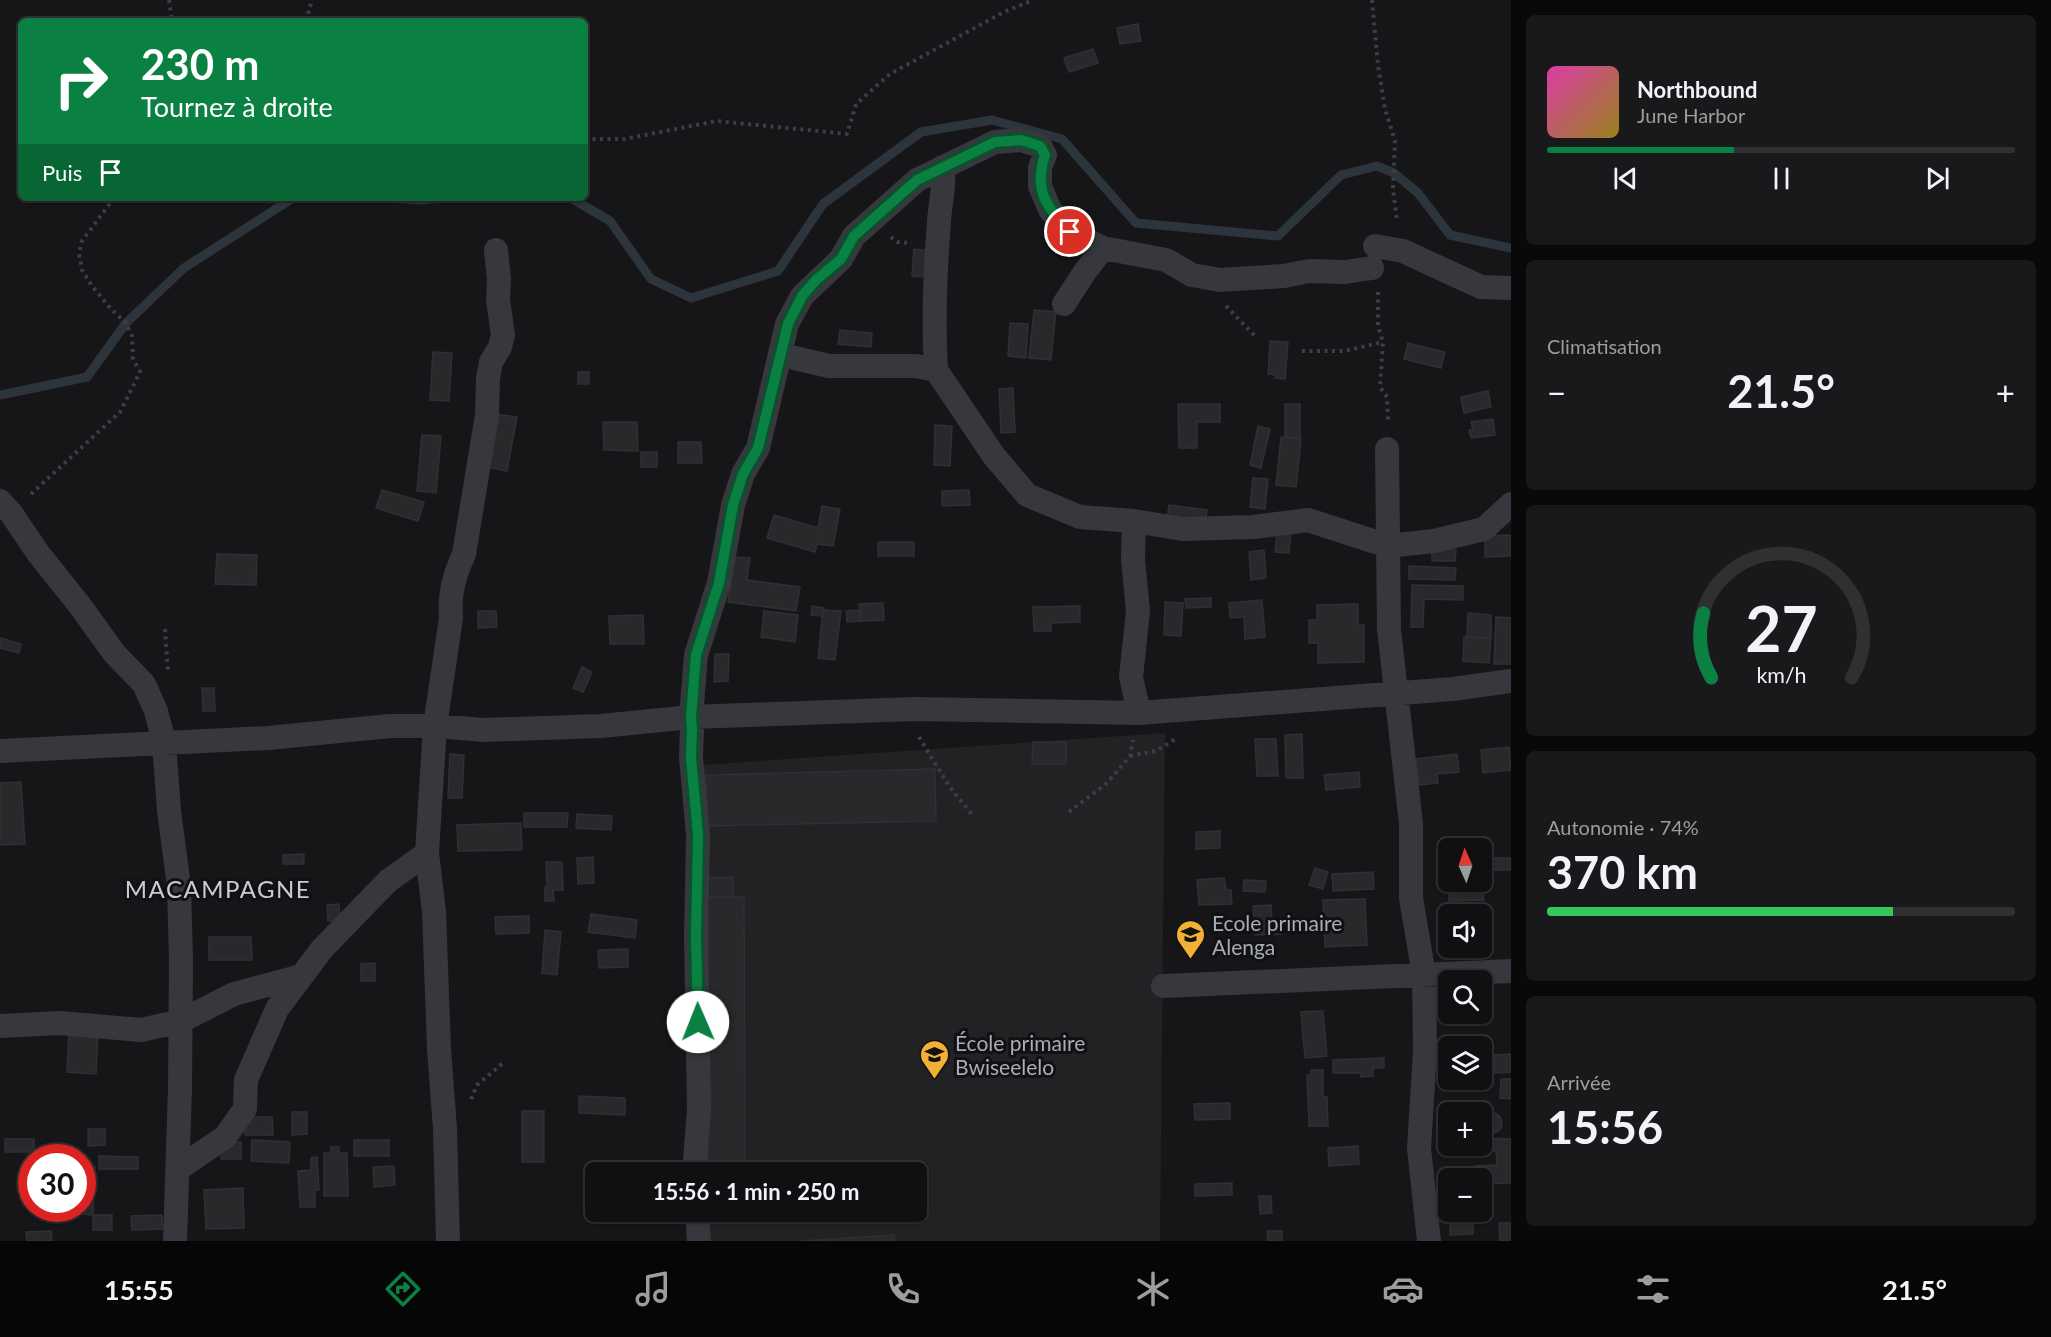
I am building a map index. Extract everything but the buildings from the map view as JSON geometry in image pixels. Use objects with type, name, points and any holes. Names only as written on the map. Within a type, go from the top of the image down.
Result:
[{"type":"street","points":[[695,1162],[699,1109],[696,936],[698,835],[691,757],[691,717],[696,655],[719,583],[733,505],[743,474],[758,448],[788,324],[802,296],[816,280],[841,259],[854,236],[917,180],[995,142],[1021,140],[1040,146],[1045,155],[1041,168],[1040,186],[1050,210],[1070,232],[1103,248],[1166,260],[1192,275],[1220,279],[1284,276],[1309,271],[1345,272],[1374,257],[1403,251],[1481,287],[1511,288]]},
{"type":"street","points":[[943,167],[945,183],[939,220],[933,325],[936,370],[994,456],[1027,495],[1080,517],[1134,521],[1183,530],[1254,527],[1308,520],[1388,546],[1434,541],[1484,529],[1511,504]]},
{"type":"street","points":[[1064,304],[1103,248]]},
{"type":"street","points":[[448,1241],[434,912],[428,853],[435,726],[452,618],[450,601],[454,575],[464,554],[487,415],[491,362],[500,347],[503,335],[498,300],[499,279],[496,250]]},
{"type":"street","points":[[782,355],[828,366],[916,366],[936,370]]},
{"type":"street","points":[[1387,448],[1389,629],[1411,824],[1411,898],[1424,975],[1425,1051],[1419,1148],[1429,1241]]},
{"type":"street","points":[[5,507],[114,653],[144,684],[156,711],[164,742],[169,811],[179,886],[182,959],[175,1241]]},
{"type":"street","points":[[1134,521],[1133,560],[1138,611],[1131,677],[1139,713]]},
{"type":"street","points":[[0,751],[268,738],[390,726],[435,726],[484,730],[601,726],[691,717],[914,709],[1139,713],[1453,689],[1511,681]]},
{"type":"street","points":[[178,1169],[225,1137],[245,1109],[246,1080],[277,1009],[322,949],[388,881],[428,853]]},
{"type":"street","points":[[1163,987],[1511,971]]},
{"type":"street","points":[[0,1026],[60,1023],[141,1029],[181,1021],[234,993],[301,976]]},
{"type":"street","points":[[698,1222],[699,1241]]},
{"type":"path","points":[[169,0],[172,18]]},
{"type":"path","points":[[307,18],[312,0]]},
{"type":"path","points":[[588,140],[624,139],[717,121],[847,134],[856,104],[890,74],[1004,12],[1033,0]]},
{"type":"path","points":[[5,507],[120,412],[140,372],[133,358],[132,336],[126,323],[92,286],[82,270],[79,254],[82,241],[112,201]]},
{"type":"path","points":[[869,222],[897,242],[927,244],[937,252]]},
{"type":"path","points":[[1302,351],[1345,351],[1383,342]]},
{"type":"path","points":[[914,709],[920,739],[949,786],[973,816]]},
{"type":"path","points":[[1069,812],[1107,783],[1130,756],[1139,713]]},
{"type":"path","points":[[445,1129],[465,1111],[477,1085],[503,1063]]},
{"type":"shaded area","name":"École primaire Bwiseelelo","points":[[1165,733],[1160,1241],[707,1241],[707,1222],[927,1222],[927,1162],[706,1162],[702,765]]},
{"type":"waterway","points":[[576,201],[610,221],[651,279],[691,298],[778,271],[823,204],[921,132],[992,120],[1062,139],[1136,223],[1278,236],[1341,175],[1377,166],[1394,173],[1418,193],[1450,235],[1511,248]]},
{"type":"waterway","points":[[0,395],[87,377],[126,323],[184,268],[288,201]]},
{"type":"place","name":"Ecole primaire Alenga","points":[[1191,960]]},
{"type":"place","name":"École primaire Bwiseelelo","points":[[934,1080]]},
{"type":"district","name":"MACAMPAGNE","points":[[218,888]]},
{"type":"route","points":[[698,1022],[696,936],[698,835],[691,757],[691,717],[696,655],[719,583],[733,505],[743,474],[758,448],[788,324],[802,296],[816,280],[841,259],[854,236],[882,210],[917,180],[995,142],[1021,140],[1040,146],[1045,155],[1041,168],[1040,186],[1050,210],[1070,232]]}]
